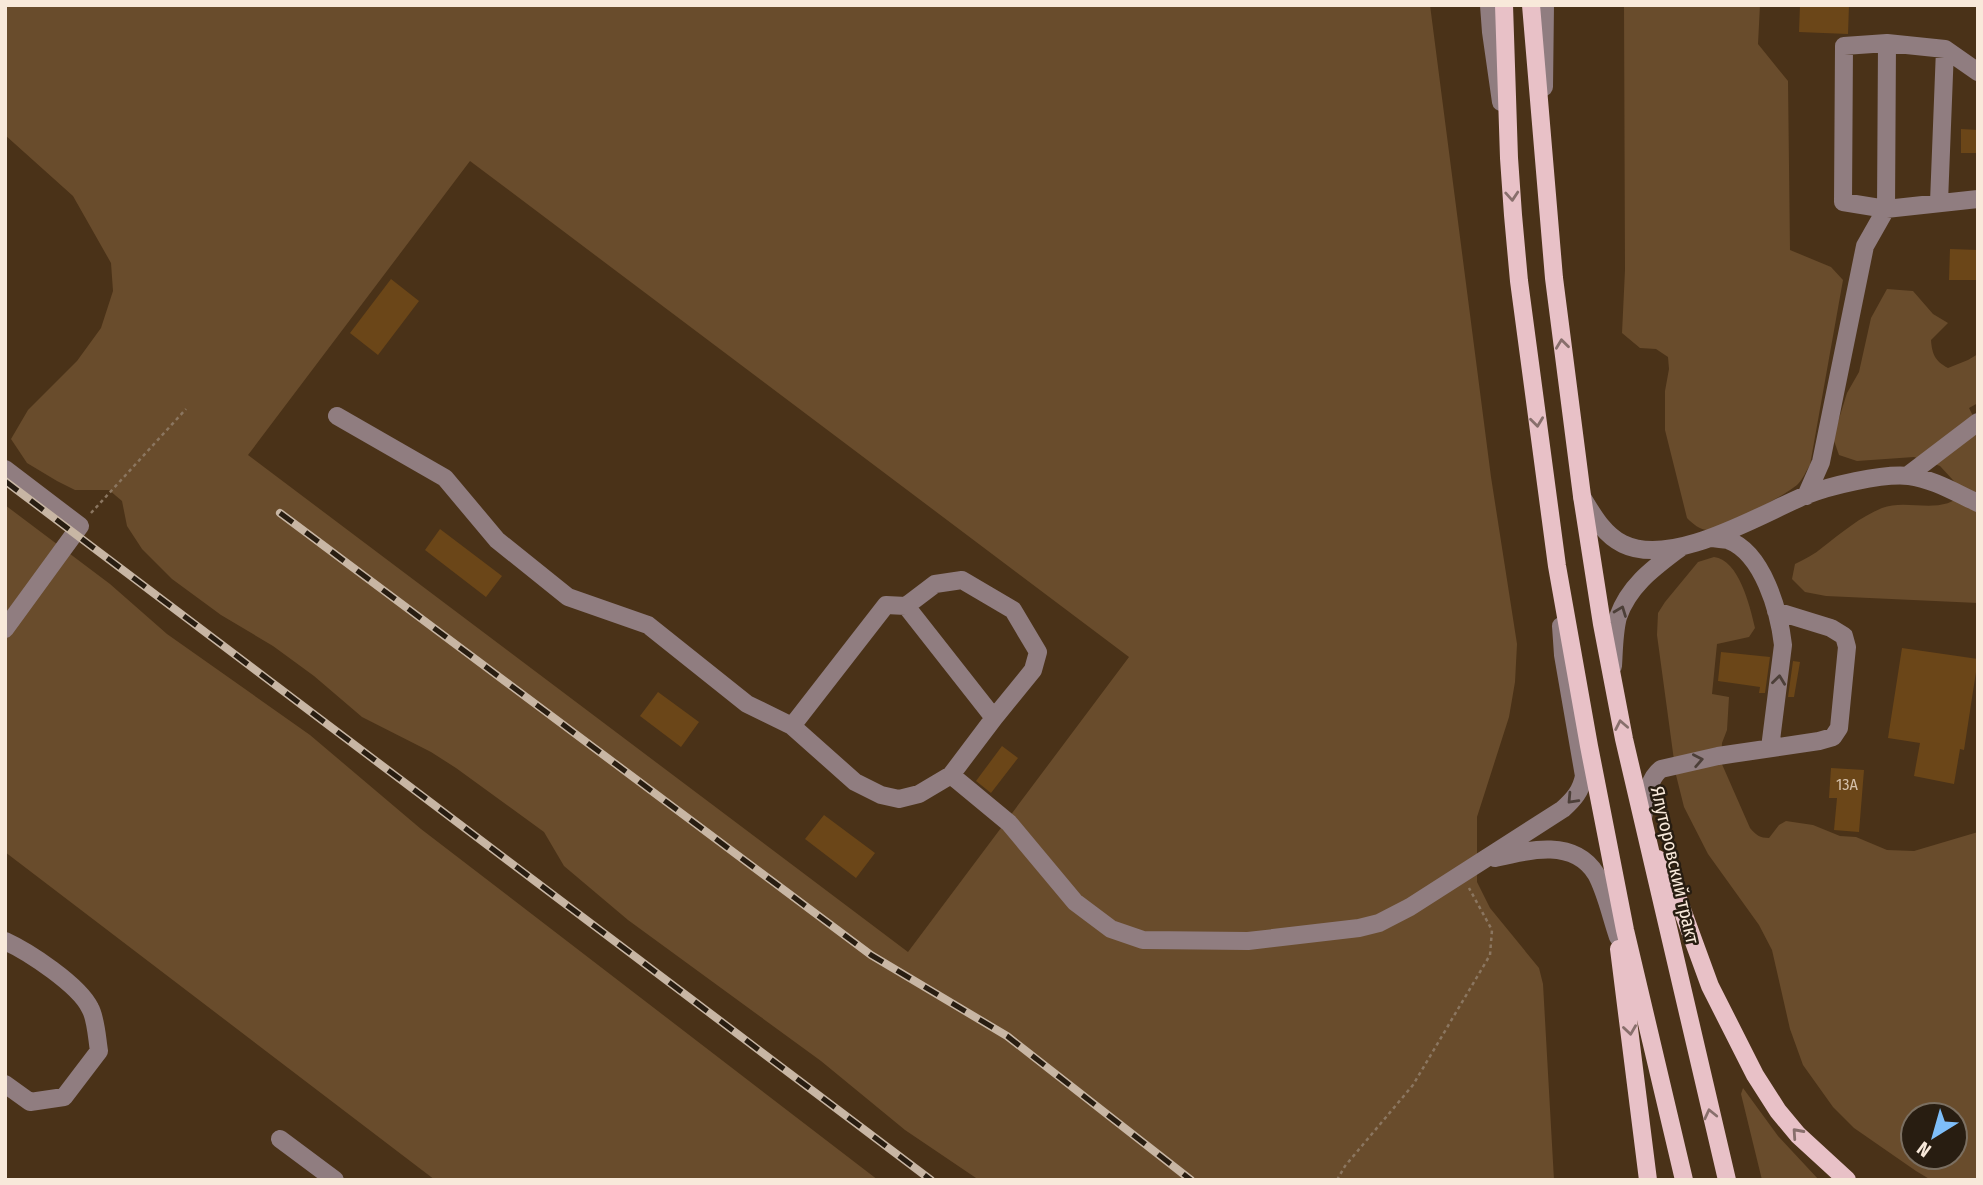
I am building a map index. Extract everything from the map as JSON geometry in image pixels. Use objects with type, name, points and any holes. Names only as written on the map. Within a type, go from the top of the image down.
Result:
[{"type":"main road","points":[[1504,5],[1509,158],[1519,281],[1557,566],[1607,841],[1649,1036],[1684,1180]]},
{"type":"main road","name":"Ялуторовский тракт","points":[[1531,5],[1555,290],[1592,557],[1624,739],[1727,1180]]},
{"type":"main road","points":[[1647,839],[1676,893],[1710,986],[1755,1075],[1778,1111],[1798,1135],[1847,1180]]},
{"type":"main road","points":[[1607,841],[1648,1180]]},
{"type":"main road","points":[[1618,937],[1649,1036]]},
{"type":"street","points":[[1489,5],[1509,158]]},
{"type":"street","points":[[1543,157],[1545,5]]},
{"type":"street","points":[[1806,496],[1821,462],[1865,246],[1886,209],[1887,43]]},
{"type":"street","points":[[1978,72],[1945,49],[1887,43],[1844,46],[1843,202],[1886,209],[1978,199]]},
{"type":"street","points":[[1939,202],[1945,49]]},
{"type":"street","points":[[337,416],[445,478],[497,540],[568,597],[648,625],[747,704],[792,726],[855,782],[881,795],[899,799],[919,794],[951,775],[1033,670],[1038,652],[1013,610],[962,580],[935,584],[906,606],[886,605],[792,726]]},
{"type":"street","points":[[1907,476],[1978,422]]},
{"type":"street","points":[[5,469],[80,526],[5,629]]},
{"type":"street","points":[[1582,496],[1600,525],[1612,537],[1626,546],[1641,549],[1680,548],[1711,538],[1806,496],[1862,481],[1907,476],[1942,486],[1978,503]]},
{"type":"street","points":[[1711,538],[1727,540],[1740,547],[1754,561],[1765,579],[1782,629],[1783,645],[1770,748]]},
{"type":"street","points":[[1613,679],[1618,618],[1625,602],[1652,569],[1680,548]]},
{"type":"street","points":[[951,775],[1009,823],[1075,902],[1111,929],[1143,940],[1248,941],[1359,928],[1379,923],[1563,809],[1575,799],[1582,787],[1584,770],[1563,655],[1557,566]]},
{"type":"street","points":[[906,606],[994,718]]},
{"type":"street","points":[[1643,818],[1650,783],[1661,769],[1718,756],[1819,741],[1833,737],[1839,728],[1847,647],[1844,636],[1830,628],[1776,611]]},
{"type":"street","points":[[1478,862],[1530,849],[1568,852],[1595,873],[1618,937]]},
{"type":"street","points":[[5,941],[20,948],[71,985],[91,1009],[99,1051],[64,1097],[30,1102],[5,1084]]},
{"type":"street","points":[[280,1139],[335,1180]]},
{"type":"path","points":[[80,526],[186,409]]},
{"type":"path","points":[[1337,1180],[1345,1166],[1413,1085],[1490,955],[1492,930],[1460,873]]},
{"type":"shaded area","points":[[5,5],[1430,5],[1491,477],[1517,644],[1515,682],[1509,717],[1477,817],[1477,882],[1490,908],[1539,968],[1543,984],[1554,1180],[979,1180],[905,1130],[821,1061],[628,920],[564,866],[544,832],[431,752],[362,717],[314,676],[273,646],[221,615],[172,579],[142,549],[127,526],[122,501],[109,490],[75,490],[27,463],[11,439],[28,410],[77,361],[101,328],[113,291],[111,263],[73,196],[5,135]],"holes":[[[470,161],[1129,657],[908,952],[248,455]]]},
{"type":"shaded area","points":[[1624,5],[1760,5],[1758,44],[1788,81],[1790,250],[1831,267],[1843,280],[1810,465],[1800,482],[1792,489],[1741,517],[1710,530],[1700,528],[1687,518],[1665,430],[1668,357],[1656,349],[1640,348],[1622,333],[1625,270]]},
{"type":"shaded area","points":[[1887,289],[1913,291],[1933,314],[1948,323],[1931,340],[1935,357],[1940,363],[1948,368],[1978,354],[1978,403],[1969,408],[1978,426],[1978,603],[1826,596],[1805,592],[1792,579],[1795,564],[1874,512],[1892,505],[1946,504],[1964,492],[1940,466],[1914,457],[1857,461],[1839,455],[1833,438],[1847,393],[1859,372],[1871,318]]},
{"type":"shaded area","points":[[5,505],[110,584],[167,634],[310,735],[421,829],[878,1180],[435,1180],[5,852]]},
{"type":"shaded area","points":[[1714,557],[1730,566],[1742,585],[1755,628],[1749,637],[1717,644],[1712,694],[1729,697],[1721,762],[1754,833],[1769,838],[1779,825],[1786,821],[1813,825],[1840,836],[1856,837],[1887,850],[1914,851],[1978,832],[1978,1180],[1931,1180],[1916,1171],[1969,1171],[1969,1101],[1899,1101],[1899,1159],[1854,1128],[1833,1107],[1803,1065],[1790,1029],[1772,950],[1759,925],[1708,854],[1684,807],[1676,775],[1657,635],[1658,613],[1698,562]]},
{"type":"shaded area","points":[[1743,1088],[1778,1136],[1819,1180],[1762,1180],[1741,1094]]},
{"type":"building","points":[[1800,5],[1849,5],[1848,34],[1799,32]]},
{"type":"building","points":[[1961,129],[1978,130],[1978,153],[1961,153]]},
{"type":"building","points":[[1950,249],[1978,250],[1978,280],[1949,280]]},
{"type":"building","points":[[391,279],[419,301],[378,355],[350,333]]},
{"type":"building","points":[[440,529],[502,576],[486,597],[425,550]]},
{"type":"building","points":[[1902,648],[1978,659],[1964,750],[1960,749],[1954,784],[1914,776],[1920,743],[1888,738]]},
{"type":"building","points":[[1721,652],[1770,657],[1765,693],[1759,693],[1760,687],[1718,681]]},
{"type":"building","points":[[1793,661],[1800,662],[1794,697],[1788,697]]},
{"type":"building","points":[[658,692],[699,722],[681,747],[640,716]]},
{"type":"building","points":[[1002,746],[1018,758],[991,793],[976,781]]},
{"type":"building","points":[[1831,768],[1864,770],[1859,832],[1834,830],[1837,798],[1829,798]]},
{"type":"building","points":[[824,815],[875,853],[856,878],[805,839]]},
{"type":"railway","points":[[5,481],[931,1180]]},
{"type":"railway","points":[[280,513],[871,955],[1007,1036],[1191,1180]]}]
